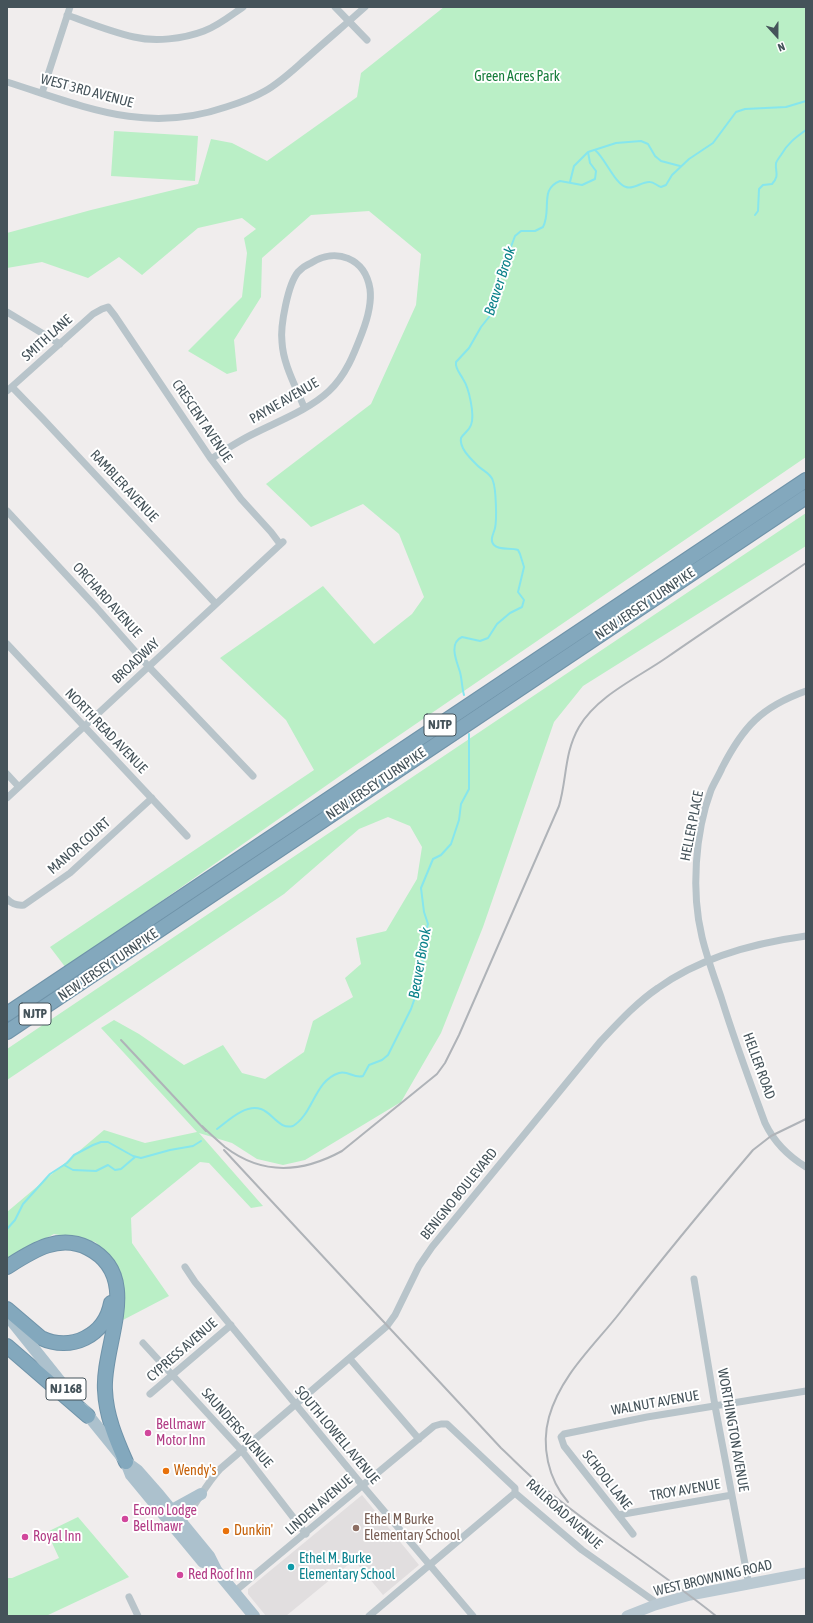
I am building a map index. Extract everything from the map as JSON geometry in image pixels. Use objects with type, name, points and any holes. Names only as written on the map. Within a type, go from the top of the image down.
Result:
[{"type":"highway","name":"NEW JERSEY TURNPIKE","points":[[7,1014],[806,480]]},
{"type":"highway","name":"NEW JERSEY TURNPIKE","points":[[7,1032],[806,497]]},
{"type":"highway","points":[[7,1267],[38,1248],[65,1242],[89,1248],[99,1256],[110,1269],[116,1283],[118,1299],[116,1318],[106,1364],[104,1389],[111,1423],[126,1462]]},
{"type":"highway","points":[[7,1273],[47,1251],[61,1249],[76,1250],[87,1255],[101,1267],[110,1283],[112,1296],[109,1312],[102,1325],[85,1339],[72,1343],[56,1343],[41,1338],[7,1309]]},
{"type":"highway","points":[[7,1346],[88,1416]]},
{"type":"main road","name":"NJ 168","points":[[7,1315],[126,1462],[137,1470],[172,1510],[178,1525]]},
{"type":"main road","name":"NJ 168","points":[[126,1462],[131,1475],[209,1556],[216,1570],[254,1616]]},
{"type":"main road","points":[[172,1510],[186,1504],[201,1494]]},
{"type":"main road","name":"WEST BROWNING ROAD","points":[[627,1616],[641,1614],[655,1606],[690,1595],[806,1573]]},
{"type":"street","points":[[42,93],[70,7]]},
{"type":"street","points":[[67,15],[135,38],[155,39],[182,37],[203,31],[217,24],[242,7]]},
{"type":"street","points":[[335,7],[367,40]]},
{"type":"street","name":"WEST 3RD AVENUE","points":[[7,82],[114,114],[165,120],[192,117],[243,102],[265,91],[287,75],[365,7]]},
{"type":"street","name":"PAYNE AVENUE","points":[[211,458],[254,433],[304,407],[328,392],[340,379],[354,356],[367,319],[370,301],[368,283],[362,270],[355,262],[345,256],[326,256],[316,260],[298,272],[286,301],[282,342],[287,365],[304,407]]},
{"type":"street","name":"SMITH LANE","points":[[9,389],[93,314],[108,307]]},
{"type":"street","name":"CRESCENT AVENUE","points":[[108,307],[211,458],[241,499],[281,543]]},
{"type":"street","points":[[7,312],[60,344]]},
{"type":"street","name":"RAMBLER AVENUE","points":[[9,389],[43,419],[216,604]]},
{"type":"street","name":"ORCHARD AVENUE","points":[[7,511],[149,667],[253,776]]},
{"type":"street","name":"BROADWAY","points":[[7,798],[281,543]]},
{"type":"street","name":"NORTH READ AVENUE","points":[[7,644],[187,836]]},
{"type":"street","name":"HELLER PLACE","points":[[709,960],[702,936],[696,902],[695,881],[698,847],[711,790],[731,750],[751,723],[786,698],[806,691]]},
{"type":"street","points":[[7,774],[19,787]]},
{"type":"street","name":"MANOR COURT","points":[[7,899],[11,903],[17,905],[24,904],[70,873],[152,798]]},
{"type":"street","name":"BENIGNO BOULEVARD","points":[[178,1525],[194,1507],[214,1476],[387,1326],[395,1315],[419,1266],[432,1247],[600,1042],[628,1013],[658,988],[683,972],[709,960],[754,945],[806,936]]},
{"type":"street","name":"HELLER ROAD","points":[[709,960],[735,1040],[771,1136],[783,1149],[806,1167]]},
{"type":"street","name":"SOUTH LOWELL AVENUE","points":[[185,1267],[195,1282],[362,1485],[473,1616]]},
{"type":"street","name":"WORTHINGTON AVENUE","points":[[694,1279],[715,1406],[749,1585]]},
{"type":"street","name":"CYPRESS AVENUE","points":[[150,1394],[231,1325]]},
{"type":"street","name":"SAUNDERS AVENUE","points":[[144,1343],[242,1451],[306,1534]]},
{"type":"street","points":[[350,1359],[419,1438]]},
{"type":"street","name":"WALNUT AVENUE","points":[[562,1440],[561,1437],[564,1434],[647,1417],[806,1391]]},
{"type":"street","name":"LINDEN AVENUE","points":[[234,1592],[306,1534],[419,1438],[434,1426],[441,1424]]},
{"type":"street","name":"RAILROAD AVENUE","points":[[441,1424],[447,1424],[515,1488],[515,1493],[582,1550],[654,1601],[655,1606]]},
{"type":"street","name":"SCHOOL LANE","points":[[562,1440],[564,1446],[633,1534]]},
{"type":"street","points":[[369,1616],[515,1493]]},
{"type":"street","name":"TROY AVENUE","points":[[618,1515],[732,1495]]},
{"type":"street","points":[[129,1597],[138,1616]]},
{"type":"shaded area","name":"Ethel M Burke Elementary School","points":[[362,1495],[419,1565],[383,1595],[354,1560],[286,1616],[266,1616],[248,1594],[248,1589]]},
{"type":"green space","name":"Green Acres Park","points":[[444,7],[806,7],[806,457],[347,771],[66,968],[50,947],[314,770],[286,720],[220,658],[323,586],[374,644],[412,614],[424,597],[399,534],[363,504],[311,527],[266,484],[371,404],[416,305],[421,254],[369,211],[311,215],[262,258],[261,297],[234,340],[237,371],[227,374],[188,351],[242,297],[247,253],[244,238],[256,229],[242,218],[198,228],[142,275],[119,257],[88,278],[42,262],[7,268],[7,233],[91,210],[198,184],[211,139],[232,143],[267,161],[357,97],[361,73]]},
{"type":"green space","points":[[114,131],[198,136],[195,181],[111,176]]},
{"type":"green space","points":[[806,513],[806,546],[583,686],[554,722],[483,927],[441,1033],[401,1102],[305,1160],[283,1165],[257,1159],[232,1143],[199,1133],[263,1206],[251,1208],[209,1163],[200,1162],[131,1218],[132,1243],[169,1296],[123,1320],[113,1259],[95,1242],[54,1234],[7,1259],[7,1212],[104,1130],[145,1143],[197,1132],[101,1028],[114,1020],[139,1034],[184,1065],[223,1045],[242,1073],[265,1079],[304,1052],[313,1021],[353,997],[345,978],[361,964],[356,938],[386,931],[417,879],[422,847],[410,826],[388,817],[359,829],[284,894],[7,1080],[7,1049]]},
{"type":"green space","points":[[78,1517],[129,1577],[46,1616],[7,1616],[7,1578],[12,1578],[59,1558],[47,1532]]},
{"type":"waterway","name":"Beaver Brook","points":[[595,150],[622,185],[629,188],[650,182],[661,187],[666,185],[672,175],[689,159],[713,143],[736,112],[745,109],[786,107],[806,101]]},
{"type":"waterway","points":[[755,215],[758,211],[759,189],[763,185],[772,184],[777,176],[777,160],[789,144],[806,130]]},
{"type":"waterway","points":[[570,182],[574,166],[588,152],[616,143],[641,141],[648,144],[655,156],[661,161],[680,166]]},
{"type":"waterway","name":"Beaver Brook","points":[[464,695],[454,648],[455,644],[462,637],[480,641],[488,638],[497,624],[510,613],[522,607],[524,600],[518,592],[524,567],[518,550],[496,547],[492,541],[496,518],[494,485],[491,476],[472,460],[462,446],[461,438],[470,427],[472,415],[471,402],[465,383],[457,369],[456,362],[469,348],[481,327],[493,312],[497,301],[499,279],[515,236],[521,231],[535,231],[543,227],[550,189],[560,181],[582,185],[595,179],[596,171],[590,163],[588,152]]},
{"type":"waterway","name":"Beaver Brook","points":[[217,1129],[232,1117],[243,1111],[255,1108],[265,1111],[284,1126],[293,1126],[306,1113],[319,1090],[331,1077],[342,1072],[360,1077],[363,1076],[369,1065],[382,1060],[388,1055],[411,1009],[418,989],[425,948],[424,936],[428,924],[424,912],[421,888],[433,859],[441,855],[451,844],[459,820],[461,804],[469,789],[469,734]]},
{"type":"waterway","name":"Beaver Brook","points":[[7,1229],[15,1220],[23,1204],[50,1174],[67,1163],[74,1155],[93,1145],[101,1142],[108,1142],[133,1156],[141,1158],[170,1150],[193,1146],[201,1141]]},
{"type":"waterway","points":[[64,1165],[73,1170],[96,1171],[108,1165],[115,1170],[121,1169],[135,1157]]},
{"type":"railway","points":[[202,1126],[225,1147],[254,1163],[268,1167],[283,1168],[312,1164],[342,1151],[437,1074],[445,1063],[459,1035],[559,806],[568,756],[579,727],[596,706],[618,688],[666,658],[806,563]]},
{"type":"railway","points":[[121,1040],[206,1131]]},
{"type":"railway","points":[[568,1502],[555,1483],[546,1451],[549,1417],[562,1387],[580,1360],[753,1150],[771,1136],[806,1119]]},
{"type":"railway","points":[[224,1150],[501,1448],[527,1473],[585,1520],[695,1599],[716,1616]]},
{"type":"place","name":"Bellmawr Motor Inn","points":[[148,1433]]},
{"type":"place","name":"Wendy's","points":[[166,1471]]},
{"type":"place","name":"Econo Lodge Bellmawr","points":[[125,1519]]},
{"type":"place","name":"Ethel M Burke Elementary School","points":[[356,1528]]},
{"type":"place","name":"Dunkin'","points":[[226,1531]]},
{"type":"place","name":"Royal Inn","points":[[25,1537]]},
{"type":"place","name":"Ethel M. Burke Elementary School","points":[[291,1567]]},
{"type":"place","name":"Red Roof Inn","points":[[180,1575]]}]
